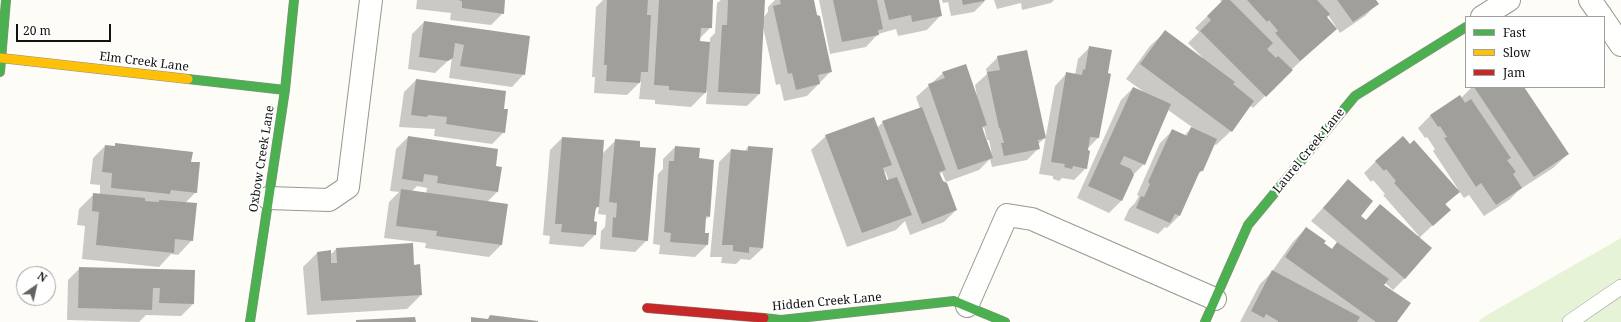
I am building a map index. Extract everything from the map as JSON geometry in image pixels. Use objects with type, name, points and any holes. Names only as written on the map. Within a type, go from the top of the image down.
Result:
[{"type":"street","points":[[0,72],[6,0]]},
{"type":"street","name":"Oxbow Creek Lane","points":[[250,322],[285,90],[294,0]]},
{"type":"street","points":[[268,198],[329,200],[348,187],[371,0]]},
{"type":"street","points":[[1484,16],[1509,0]]},
{"type":"street","points":[[1590,0],[1601,16]]},
{"type":"street","points":[[1605,21],[1621,45]]},
{"type":"street","name":"Laurel Creek Lane","points":[[1205,322],[1248,225],[1355,96],[1465,28]]},
{"type":"street","name":"Elm Creek Lane","points":[[1,58],[285,90]]},
{"type":"street","points":[[967,306],[1007,215],[1032,219],[1215,299]]},
{"type":"street","name":"Hidden Creek Lane","points":[[647,308],[781,320],[954,301],[1005,322]]},
{"type":"lane","points":[[1570,322],[1621,287]]},
{"type":"green space","points":[[1621,238],[1621,322],[1479,322],[1482,318]]},
{"type":"building","points":[[458,0],[505,0],[504,14],[462,8],[462,1]]},
{"type":"building","points":[[607,0],[648,0],[647,15],[651,15],[648,72],[641,72],[640,83],[606,81],[607,65],[604,65]]},
{"type":"building","points":[[659,0],[713,0],[712,28],[701,28],[700,41],[710,42],[706,93],[669,90],[669,86],[654,85]]},
{"type":"building","points":[[728,0],[765,0],[760,94],[718,92],[722,25],[727,25]]},
{"type":"building","points":[[780,0],[814,0],[817,15],[820,16],[832,72],[818,75],[820,84],[796,90],[792,73],[788,74],[773,6],[781,4]]},
{"type":"building","points":[[833,0],[877,0],[883,29],[878,30],[879,35],[842,42]]},
{"type":"building","points":[[884,0],[939,0],[942,16],[912,22],[911,15],[889,20]]},
{"type":"building","points":[[962,0],[984,0],[984,1],[963,5]]},
{"type":"building","points":[[1223,0],[1230,0],[1273,43],[1267,49],[1276,58],[1278,56],[1293,70],[1266,97],[1200,31],[1211,20],[1207,16]]},
{"type":"building","points":[[1247,0],[1317,0],[1330,14],[1327,17],[1337,29],[1300,61],[1275,33],[1278,31],[1269,20],[1267,22]]},
{"type":"building","points":[[1337,0],[1376,0],[1379,4],[1353,22]]},
{"type":"building","points":[[424,21],[530,36],[525,75],[460,66],[464,45],[455,43],[453,58],[448,61],[419,57]]},
{"type":"building","points":[[1165,30],[1235,82],[1233,84],[1254,101],[1232,132],[1140,64]]},
{"type":"building","points":[[1089,46],[1112,50],[1108,73],[1111,74],[1099,138],[1090,137],[1088,150],[1090,151],[1087,169],[1073,166],[1072,169],[1064,167],[1065,164],[1051,162],[1066,72],[1082,75],[1083,69],[1085,70]]},
{"type":"building","points":[[1027,50],[1046,138],[1038,140],[1040,149],[1004,156],[1001,143],[1004,143],[999,128],[987,72],[1000,70],[997,56]]},
{"type":"building","points":[[966,64],[987,125],[982,127],[993,158],[958,170],[928,84],[945,78],[942,72]]},
{"type":"building","points":[[416,79],[506,91],[504,109],[508,109],[505,133],[446,124],[447,117],[411,115]]},
{"type":"building","points":[[1133,87],[1171,104],[1145,165],[1124,156],[1120,164],[1131,169],[1134,175],[1122,201],[1088,186]]},
{"type":"building","points":[[1475,88],[1525,88],[1569,154],[1534,177]]},
{"type":"building","points":[[1460,95],[1465,103],[1471,99],[1511,158],[1507,160],[1516,172],[1513,174],[1522,188],[1496,205],[1481,183],[1476,187],[1444,138],[1447,137],[1440,126],[1438,127],[1430,115]]},
{"type":"building","points":[[922,107],[946,170],[939,172],[943,181],[947,183],[957,210],[922,224],[882,121]]},
{"type":"building","points":[[874,117],[892,165],[883,168],[887,180],[897,177],[912,215],[862,233],[825,135]]},
{"type":"building","points":[[1191,127],[1217,139],[1203,171],[1200,171],[1180,216],[1175,214],[1170,223],[1136,208],[1141,196],[1144,197],[1150,184],[1148,182],[1172,129],[1187,136]]},
{"type":"building","points":[[408,136],[498,149],[496,166],[502,167],[498,192],[437,183],[438,176],[424,174],[423,182],[402,179]]},
{"type":"building","points":[[1403,136],[1410,144],[1414,140],[1460,192],[1445,204],[1451,210],[1433,226],[1394,183],[1396,181],[1386,169],[1384,171],[1375,161]]},
{"type":"building","points":[[562,137],[604,140],[599,207],[596,207],[594,221],[597,222],[596,235],[561,232],[562,224],[555,224]]},
{"type":"building","points":[[615,139],[640,141],[640,147],[656,148],[648,241],[612,237],[613,217],[616,218],[617,203],[609,202]]},
{"type":"building","points":[[115,143],[193,152],[191,162],[200,162],[197,193],[171,190],[170,194],[111,188],[112,173],[102,172],[105,145],[115,146]]},
{"type":"building","points":[[675,146],[700,148],[699,158],[714,160],[710,217],[706,216],[705,233],[709,233],[708,245],[670,242],[671,233],[664,232],[669,161],[674,161]]},
{"type":"building","points":[[748,146],[773,148],[763,248],[749,247],[749,253],[733,251],[733,245],[722,245],[731,149],[748,151]]},
{"type":"building","points":[[1348,179],[1373,201],[1361,216],[1366,220],[1380,204],[1432,248],[1405,279],[1323,208]]},
{"type":"building","points":[[401,189],[508,204],[502,245],[436,236],[437,231],[396,226]]},
{"type":"building","points":[[93,193],[145,198],[145,201],[159,202],[159,200],[197,203],[193,241],[175,239],[174,253],[96,245],[99,212],[92,211]]},
{"type":"building","points":[[1306,227],[1326,241],[1324,243],[1332,249],[1337,242],[1389,279],[1384,285],[1411,303],[1397,322],[1376,322],[1285,257]]},
{"type":"building","points":[[413,243],[414,265],[420,264],[422,295],[321,301],[317,252],[331,250],[331,263],[337,263],[336,248]]},
{"type":"building","points":[[79,267],[195,270],[194,304],[159,303],[160,288],[153,288],[152,310],[78,308]]},
{"type":"building","points":[[1272,270],[1360,317],[1357,322],[1278,322],[1266,314],[1264,318],[1251,311]]},
{"type":"building","points":[[490,315],[538,322],[471,322],[471,317],[488,319]]},
{"type":"building","points":[[415,317],[416,322],[356,322],[356,320]]},
{"type":"traffic: fast","points":[[0,72],[6,0]]},
{"type":"traffic: fast","points":[[250,322],[285,90],[294,0]]},
{"type":"traffic: fast","points":[[1205,322],[1248,225],[1355,96],[1465,28]]},
{"type":"traffic: fast","points":[[188,79],[285,90]]},
{"type":"traffic: fast","points":[[764,318],[781,320],[954,301],[1005,322]]},
{"type":"traffic: slow","points":[[1,58],[188,79]]},
{"type":"traffic: jam","points":[[647,308],[764,318]]}]
